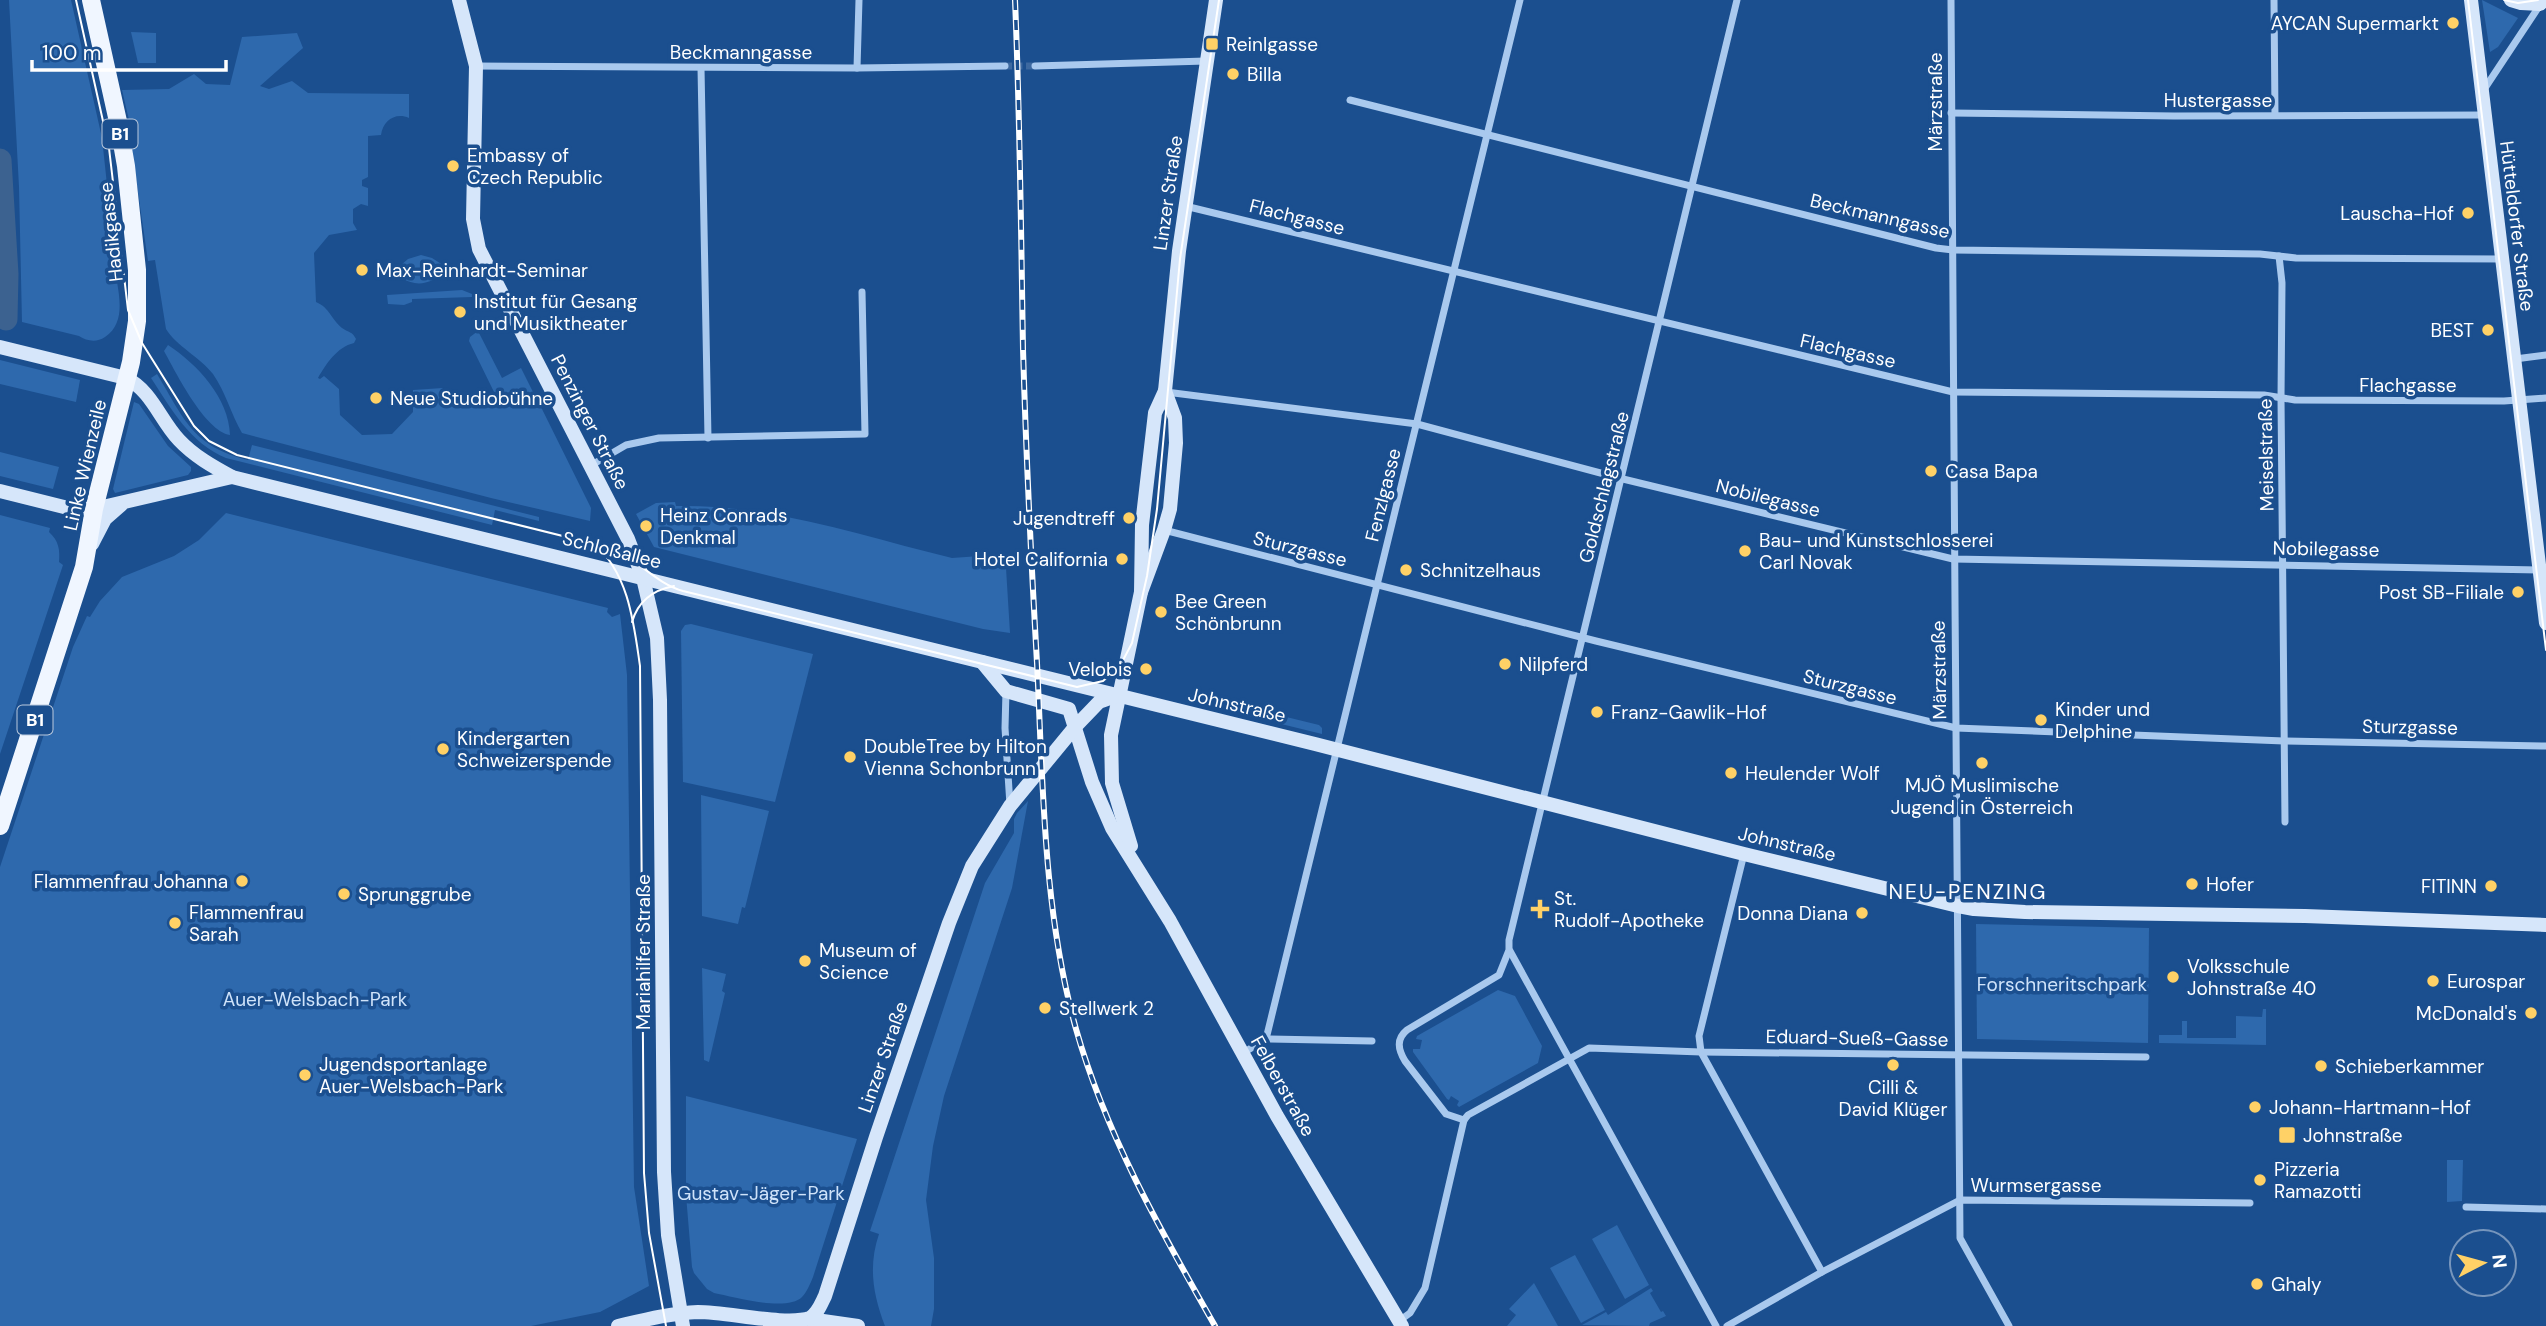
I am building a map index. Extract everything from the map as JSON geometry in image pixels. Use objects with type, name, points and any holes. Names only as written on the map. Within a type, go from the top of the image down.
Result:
[{"type":"main road","name":"Hadikgasse","points":[[90,0],[119,125],[137,270],[138,320],[126,378]]},
{"type":"main road","name":"Penzinger Straße","points":[[459,0],[476,66],[473,219],[479,250],[628,539],[643,578]]},
{"type":"main road","name":"Linzer Straße","points":[[1141,592],[1142,525],[1153,428],[1155,413],[1165,391],[1185,206],[1216,0]]},
{"type":"main road","name":"Hütteldorfer Straße","points":[[2471,0],[2546,623]]},
{"type":"main road","points":[[2511,0],[2521,4],[2543,4]]},
{"type":"main road","points":[[0,347],[126,378]]},
{"type":"main road","name":"Schloßallee","points":[[126,378],[142,388],[177,438],[199,458],[232,477],[1118,696]]},
{"type":"main road","name":"Linke Wienzeile","points":[[86,562],[94,509],[126,378]]},
{"type":"main road","name":"Linzer Straße","points":[[810,1323],[825,1296],[949,923],[976,859],[1010,806],[1075,727],[1099,702],[1118,696],[1141,592],[1169,510],[1176,443],[1175,418],[1165,391]]},
{"type":"main road","name":"Schloßallee","points":[[0,491],[64,507],[94,509],[232,477]]},
{"type":"main road","name":"Linke Wienzeile","points":[[0,826],[86,562],[100,527],[124,503]]},
{"type":"main road","name":"Mariahilfer Straße","points":[[643,578],[657,638],[659,663],[664,1172],[668,1235],[682,1320]]},
{"type":"main road","points":[[982,662],[1006,691],[1069,709],[1075,727]]},
{"type":"main road","name":"Johnstraße","points":[[1118,696],[1337,749],[1744,854],[1974,909],[2305,916],[2546,925]]},
{"type":"main road","name":"Felberstraße","points":[[1118,696],[1111,735],[1112,783],[1136,863]]},
{"type":"main road","name":"Felberstraße","points":[[1075,727],[1107,816],[1277,1116],[1401,1323]]},
{"type":"main road","points":[[618,1326],[682,1320],[701,1312],[788,1325],[810,1323],[858,1326]]},
{"type":"street","points":[[857,68],[859,0]]},
{"type":"street","name":"Fenzlgasse","points":[[1266,1038],[1520,0]]},
{"type":"street","name":"Goldschlagstraße","points":[[1464,1120],[1446,1114],[1399,1052],[1399,1042],[1407,1030],[1495,978],[1502,970],[1509,950],[1509,940],[1541,802],[1623,479],[1737,0]]},
{"type":"street","name":"Märzstraße","points":[[1951,0],[1960,1238],[2009,1326]]},
{"type":"street","points":[[2274,0],[2275,115]]},
{"type":"street","points":[[2482,93],[2543,4]]},
{"type":"street","points":[[1035,66],[1207,61]]},
{"type":"street","name":"Beckmanngasse","points":[[476,66],[1006,66]]},
{"type":"street","points":[[701,68],[708,438]]},
{"type":"street","name":"Beckmanngasse","points":[[1350,100],[1936,248],[2295,258],[2502,259]]},
{"type":"street","name":"Hustergasse","points":[[1951,113],[2484,115]]},
{"type":"street","name":"Flachgasse","points":[[1185,206],[1953,392],[2264,396],[2295,400],[2520,401],[2546,398]]},
{"type":"street","name":"Meiselstraße","points":[[2279,256],[2282,283],[2285,822]]},
{"type":"street","points":[[590,466],[626,445],[659,438],[865,434],[862,292]]},
{"type":"street","points":[[2515,359],[2546,355]]},
{"type":"street","name":"Nobilegasse","points":[[1165,391],[1417,424],[1623,479],[1953,559],[2283,563],[2539,570]]},
{"type":"street","name":"Sturzgasse","points":[[1164,530],[1583,638],[1956,729],[2284,741],[2546,746]]},
{"type":"street","points":[[1006,691],[1005,728],[1010,806]]},
{"type":"street","points":[[1744,854],[1699,1036],[1701,1052],[1822,1272]]},
{"type":"street","points":[[1509,950],[1716,1326]]},
{"type":"street","points":[[1242,1053],[1266,1038],[1372,1041]]},
{"type":"street","name":"Eduard-Sueß-Gasse","points":[[1464,1120],[1468,1115],[1589,1048],[1701,1052],[2146,1057]]},
{"type":"street","points":[[1401,1323],[1414,1308],[1425,1288],[1464,1120]]},
{"type":"street","name":"Wurmsergasse","points":[[1727,1326],[1822,1272],[1959,1200],[2250,1203]]},
{"type":"street","points":[[2466,1207],[2546,1209]]},
{"type":"green space","points":[[9,0],[71,0],[102,138],[114,250],[111,256],[120,303],[117,322],[112,330],[95,341],[22,322],[19,187]]},
{"type":"green space","points":[[2482,0],[2518,18],[2498,47],[2490,52]]},
{"type":"green space","points":[[131,32],[156,33],[156,63],[138,63]]},
{"type":"green space","points":[[297,33],[303,48],[260,86],[269,89],[292,81],[308,93],[409,94],[409,118],[395,117],[384,126],[381,135],[368,136],[368,177],[362,180],[362,186],[368,188],[368,206],[361,204],[353,209],[353,223],[357,230],[329,235],[314,253],[316,302],[356,339],[333,357],[318,378],[324,376],[339,389],[340,415],[362,435],[392,434],[413,412],[413,390],[443,388],[445,405],[471,402],[472,397],[512,406],[540,405],[591,508],[590,521],[242,433],[213,374],[166,329],[155,260],[148,261],[130,137],[132,133],[122,90],[169,89],[194,74],[206,84],[230,85],[242,37]]},
{"type":"green space","points":[[421,255],[446,267],[445,272],[424,283],[413,283],[402,278],[401,265],[408,259]]},
{"type":"green space","points":[[462,290],[472,294],[472,297],[412,299],[412,302],[404,305],[388,304],[387,295]]},
{"type":"green space","points":[[478,331],[502,378],[521,368],[535,396],[522,399],[495,394],[469,341]]},
{"type":"green space","points":[[168,345],[190,362],[210,383],[224,408],[230,435],[211,423],[192,400],[164,351]]},
{"type":"green space","points":[[0,360],[80,380],[76,402],[0,384]]},
{"type":"green space","points":[[157,374],[192,429],[202,439],[229,454],[248,460],[252,445],[539,517],[539,521],[495,510],[492,525],[226,458],[213,452],[192,435],[151,378]]},
{"type":"green space","points":[[134,402],[139,404],[168,446],[191,467],[191,471],[188,475],[115,493],[113,489]]},
{"type":"green space","points":[[0,452],[59,467],[53,489],[0,476]]},
{"type":"green space","points":[[675,502],[676,506],[746,510],[781,516],[952,558],[980,556],[984,566],[1006,568],[1010,633],[983,629],[654,547],[636,514],[656,503]]},
{"type":"green space","name":"Auer-Welsbach-Park","points":[[226,513],[608,608],[607,612],[612,617],[620,614],[627,675],[634,1187],[649,1286],[600,1312],[531,1326],[0,1326],[0,867],[73,647],[87,616],[90,617],[100,601],[122,577],[174,556],[199,540]]},
{"type":"green space","points":[[0,515],[50,528],[49,532],[58,546],[59,562],[63,565],[0,754]]},
{"type":"green space","points":[[691,624],[813,654],[775,802],[683,782],[681,631],[685,625]]},
{"type":"green space","points":[[1221,701],[1319,725],[1322,734],[1220,709]]},
{"type":"green space","points":[[701,795],[769,811],[745,908],[742,907],[738,924],[702,916]]},
{"type":"green space","points":[[1028,801],[1012,888],[944,1096],[933,1146],[926,1200],[934,1258],[934,1309],[931,1326],[885,1326],[873,1280],[879,1234],[870,1231],[985,883],[1014,833],[1017,813]]},
{"type":"green space","name":"Forschneritschpark","points":[[1976,924],[2149,928],[2148,1043],[1977,1039]]},
{"type":"green space","points":[[702,968],[726,974],[722,991],[725,993],[709,1062],[704,1060]]},
{"type":"green space","points":[[1498,990],[1515,996],[1542,1046],[1538,1063],[1459,1107],[1459,1101],[1451,1096],[1447,1099],[1413,1052],[1413,1049],[1420,1049],[1422,1040],[1416,1039],[1417,1036]]},
{"type":"green space","points":[[2263,1009],[2266,1009],[2266,1045],[2159,1043],[2159,1035],[2182,1035],[2182,1021],[2187,1021],[2187,1038],[2236,1038],[2236,1016],[2262,1017]]},
{"type":"green space","name":"Gustav-Jäger-Park","points":[[686,1096],[857,1139],[813,1277],[804,1295],[795,1301],[760,1302],[714,1293],[707,1289],[694,1273],[686,1195]]},
{"type":"green space","points":[[2447,1160],[2463,1160],[2462,1201],[2447,1202]]},
{"type":"green space","points":[[1617,1225],[1649,1285],[1625,1299],[1592,1239]]},
{"type":"green space","points":[[1575,1255],[1605,1310],[1581,1323],[1550,1268]]},
{"type":"green space","points":[[1534,1283],[1558,1326],[1507,1326],[1516,1315],[1509,1309]]},
{"type":"green space","points":[[1651,1288],[1653,1291],[1650,1293],[1666,1316],[1649,1326],[1582,1325],[1606,1312],[1608,1315]]},
{"type":"waterway","points":[[0,160],[7,274],[6,319]]},
{"type":"tunnel","points":[[1005,66],[1035,66]]},
{"type":"tram line","points":[[76,0],[109,148],[128,310],[142,343],[194,426],[209,441],[237,455],[607,547],[627,557],[663,582],[683,591],[1077,687],[1103,681],[1120,666],[1132,643],[1147,576],[1157,509],[1180,259],[1219,0]]},
{"type":"tram line","points":[[2468,0],[2546,650]]},
{"type":"tram line","points":[[2504,0],[2518,3],[2538,0]]},
{"type":"tram line","points":[[594,544],[615,570],[628,600],[640,666],[644,1173],[649,1233],[666,1326]]},
{"type":"tram line","points":[[632,622],[642,602],[659,590],[674,586]]},
{"type":"railway","points":[[1015,0],[1029,506],[1046,848],[1057,939],[1076,1029],[1103,1107],[1136,1182],[1215,1326]]},
{"type":"place","name":"AYCAN Supermarkt","points":[[2453,23]]},
{"type":"place","name":"Reinlgasse","points":[[1212,44]]},
{"type":"place","name":"Billa","points":[[1233,74]]},
{"type":"place","name":"Embassy of Czech Republic","points":[[453,166]]},
{"type":"place","name":"Lauscha-Hof","points":[[2468,213]]},
{"type":"place","name":"Max-Reinhardt-Seminar","points":[[362,270]]},
{"type":"place","name":"Institut für Gesang und Musiktheater","points":[[460,312]]},
{"type":"place","name":"BEST","points":[[2488,330]]},
{"type":"place","name":"Neue Studiobühne","points":[[376,398]]},
{"type":"place","name":"Casa Bapa","points":[[1931,471]]},
{"type":"place","name":"Jugendtreff","points":[[1129,518]]},
{"type":"place","name":"Heinz Conrads Denkmal","points":[[646,526]]},
{"type":"place","name":"Bau- und Kunstschlosserei Carl Novak","points":[[1745,551]]},
{"type":"place","name":"Hotel California","points":[[1122,559]]},
{"type":"place","name":"Schnitzelhaus","points":[[1406,570]]},
{"type":"place","name":"Post SB-Filiale","points":[[2518,592]]},
{"type":"place","name":"Bee Green Schönbrunn","points":[[1161,612]]},
{"type":"place","name":"Nilpferd","points":[[1505,664]]},
{"type":"place","name":"Velobis","points":[[1146,669]]},
{"type":"place","name":"Franz-Gawlik-Hof","points":[[1597,712]]},
{"type":"place","name":"Kinder und Delphine","points":[[2041,720]]},
{"type":"place","name":"Kindergarten Schweizerspende","points":[[443,749]]},
{"type":"place","name":"DoubleTree by Hilton Vienna Schonbrunn","points":[[850,757]]},
{"type":"place","name":"MJÖ Muslimische Jugend in Österreich","points":[[1982,763]]},
{"type":"place","name":"Heulender Wolf","points":[[1731,773]]},
{"type":"place","name":"Flammenfrau Johanna","points":[[242,881]]},
{"type":"place","name":"Hofer","points":[[2192,884]]},
{"type":"place","name":"FITINN","points":[[2491,886]]},
{"type":"place","name":"Sprunggrube","points":[[344,894]]},
{"type":"place","name":"St. Rudolf-Apotheke","points":[[1540,909]]},
{"type":"place","name":"Donna Diana","points":[[1862,913]]},
{"type":"place","name":"Flammenfrau Sarah","points":[[175,923]]},
{"type":"place","name":"Museum of Science","points":[[805,961]]},
{"type":"place","name":"Volksschule Johnstraße 40","points":[[2173,977]]},
{"type":"place","name":"Eurospar","points":[[2433,981]]},
{"type":"place","name":"Stellwerk 2","points":[[1045,1008]]},
{"type":"place","name":"McDonald's","points":[[2531,1013]]},
{"type":"place","name":"Cilli & David Klüger","points":[[1893,1065]]},
{"type":"place","name":"Schieberkammer","points":[[2321,1066]]},
{"type":"place","name":"Jugendsportanlage Auer-Welsbach-Park","points":[[305,1075]]},
{"type":"place","name":"Johann-Hartmann-Hof","points":[[2255,1107]]},
{"type":"place","name":"Johnstraße","points":[[2287,1135]]},
{"type":"place","name":"Pizzeria Ramazotti","points":[[2260,1180]]},
{"type":"place","name":"Ghaly","points":[[2257,1284]]},
{"type":"district","name":"NEU-PENZING","points":[[1968,892]]}]
